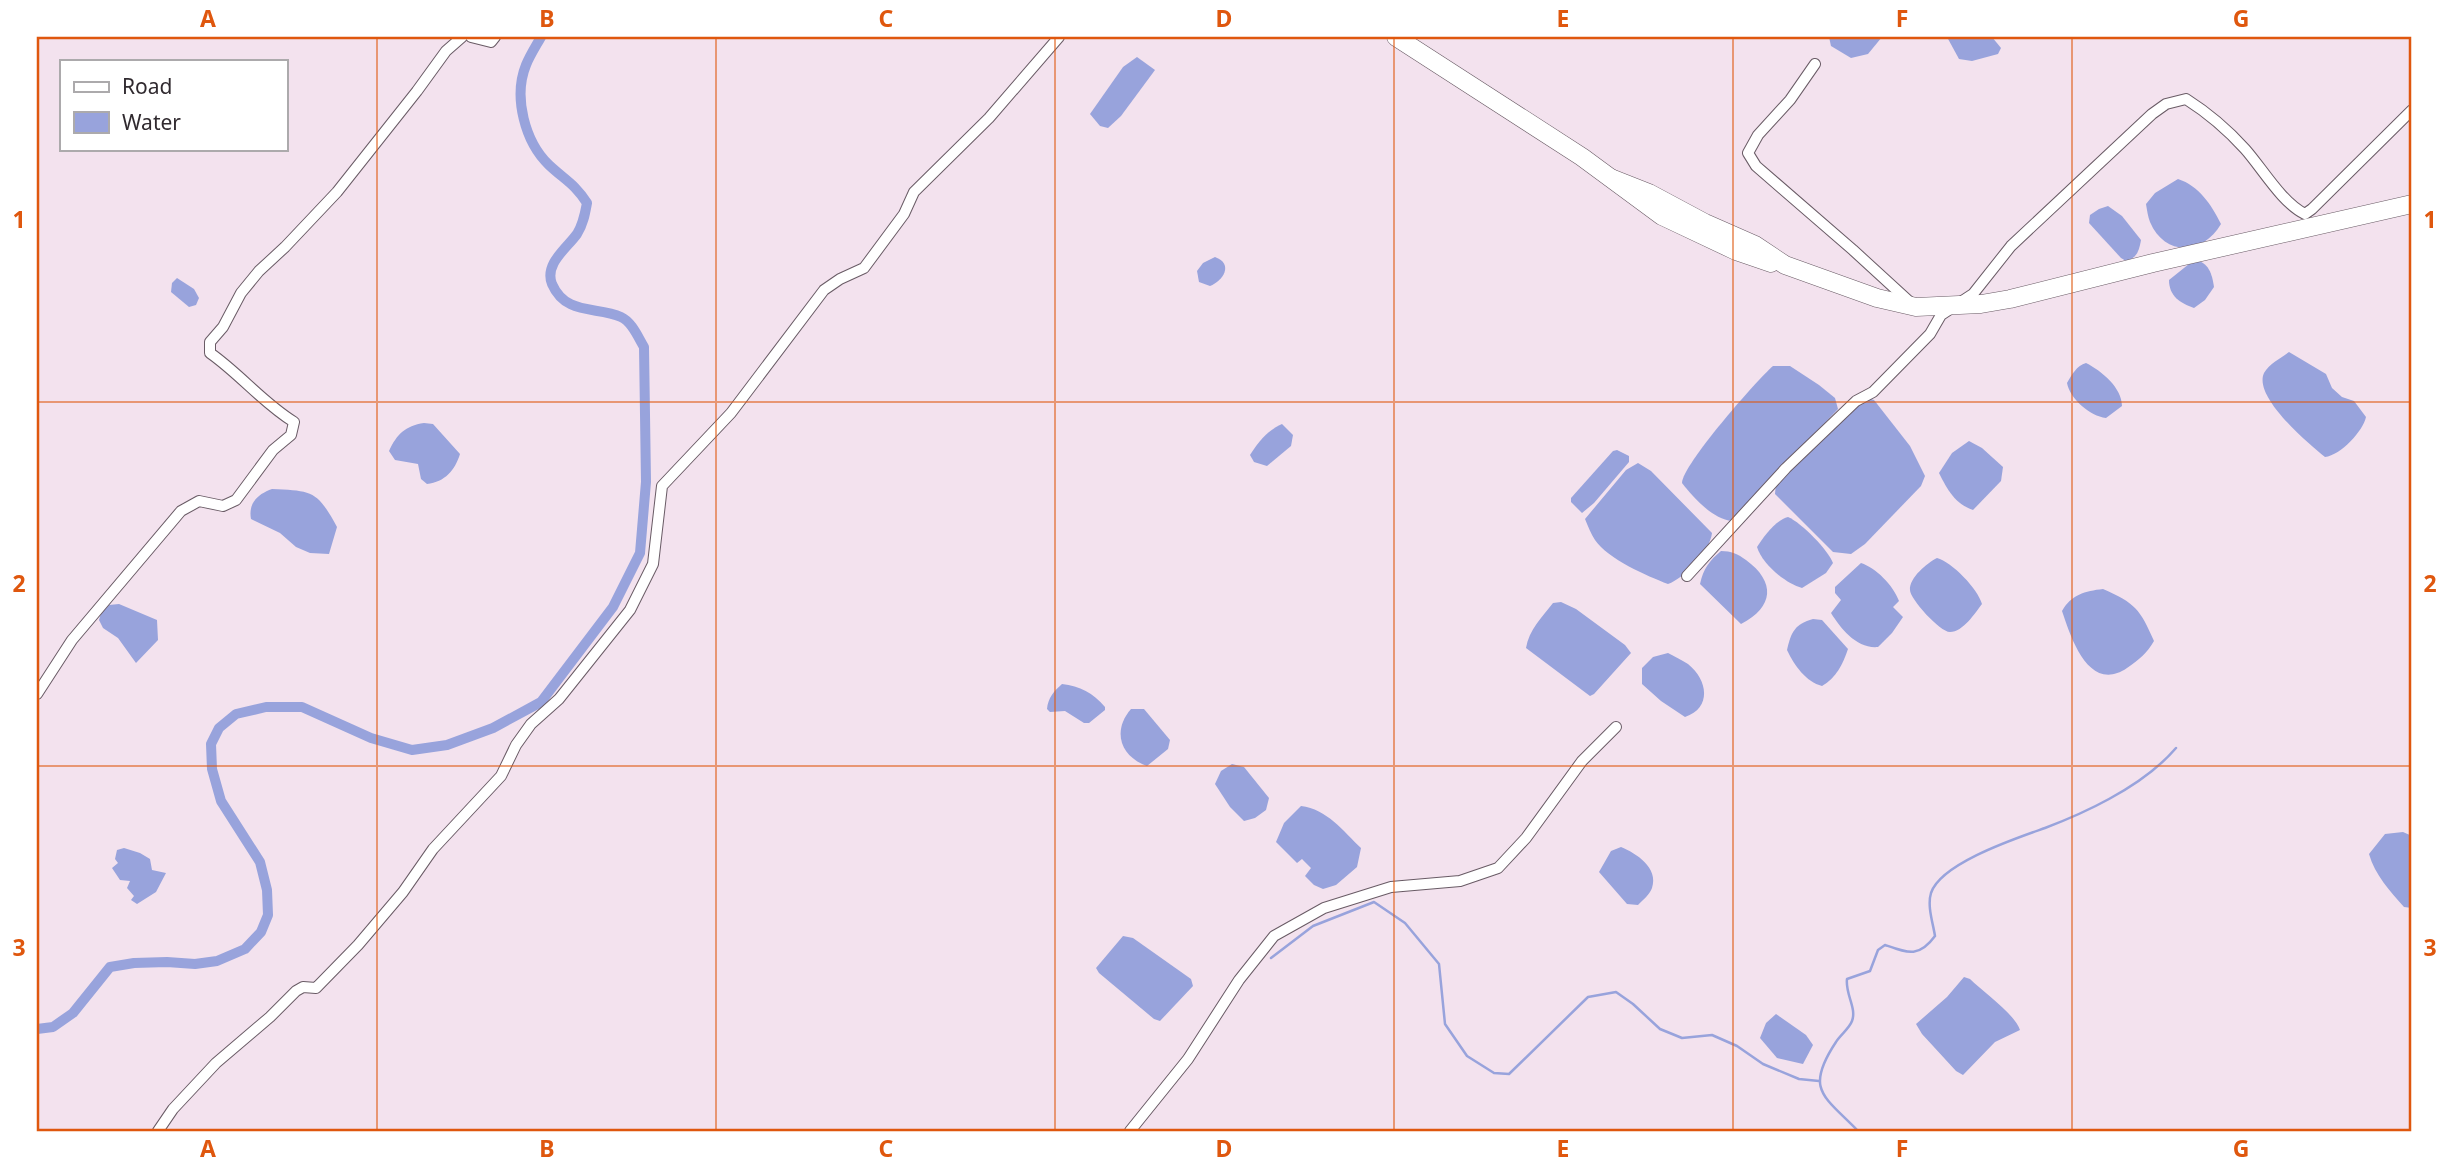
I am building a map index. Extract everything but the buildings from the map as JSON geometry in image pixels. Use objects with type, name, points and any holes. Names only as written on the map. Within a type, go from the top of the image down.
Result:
[{"type":"main road","points":[[1396,37],[1525,119],[1611,178],[1645,205],[1704,237],[1771,263],[1785,265],[1877,298],[1916,307],[1956,307],[2010,299],[2152,262],[2409,203]]},
{"type":"street","points":[[37,694],[72,640],[181,511],[199,500],[223,506],[236,500],[273,450],[291,435],[294,422],[210,353],[210,342],[223,327],[241,293],[259,271],[337,192],[446,51],[462,37]]},
{"type":"street","points":[[471,37],[491,42],[495,37]]},
{"type":"street","points":[[158,1131],[173,1109],[216,1063],[296,991],[303,987],[316,988],[334,971],[403,892],[433,849],[501,776],[516,745],[531,724],[559,699],[630,610],[653,564],[662,486],[731,412],[824,290],[864,268],[904,214],[914,191],[989,118],[1059,37]]},
{"type":"street","points":[[1815,64],[1790,100],[1758,135],[1748,153],[1756,166],[1916,307]]},
{"type":"street","points":[[1687,576],[1786,468],[1856,401],[1873,393],[1930,334],[1941,315],[1973,294],[2011,246],[2166,104],[2186,99],[2209,113],[2245,149],[2276,187],[2305,214],[2412,110]]},
{"type":"street","points":[[1130,1131],[1188,1059],[1239,980],[1273,936],[1324,908],[1391,887],[1460,881],[1498,868],[1526,838],[1582,761],[1616,727]]},
{"type":"water","points":[[1829,37],[1882,37],[1868,54],[1851,58],[1831,46]]},
{"type":"water","points":[[1947,37],[1992,37],[2001,48],[1998,54],[1972,61],[1959,59]]},
{"type":"water","points":[[1137,57],[1155,70],[1121,116],[1108,128],[1100,126],[1090,114],[1123,67]]},
{"type":"water","points":[[2178,179],[2192,186],[2204,197],[2221,224],[2204,242],[2184,248],[2165,241],[2157,233],[2150,222],[2146,204],[2155,193]]},
{"type":"water","points":[[2108,206],[2122,216],[2141,240],[2137,253],[2130,260],[2121,258],[2089,223],[2090,215]]},
{"type":"water","points":[[1215,257],[1224,264],[1222,276],[1210,286],[1199,282],[1197,271],[1203,263]]},
{"type":"water","points":[[2194,260],[2206,266],[2211,273],[2214,287],[2205,300],[2194,308],[2176,298],[2169,286],[2169,280]]},
{"type":"water","points":[[177,278],[194,289],[199,298],[196,305],[189,307],[171,292],[172,283]]},
{"type":"water","points":[[2289,352],[2326,374],[2332,388],[2342,397],[2354,401],[2366,417],[2361,429],[2338,452],[2325,457],[2295,431],[2267,394],[2263,383],[2264,373]]},
{"type":"water","points":[[2086,363],[2110,381],[2119,393],[2122,406],[2106,418],[2082,406],[2069,389],[2067,383],[2072,374]]},
{"type":"water","points":[[1773,366],[1790,366],[1819,385],[1835,398],[1838,409],[1732,521],[1725,519],[1717,516],[1692,495],[1682,483],[1685,473],[1706,442]]},
{"type":"water","points":[[1868,398],[1874,400],[1910,446],[1925,476],[1921,486],[1865,544],[1851,554],[1833,552],[1775,494],[1776,482],[1839,420]]},
{"type":"water","points":[[424,423],[433,424],[460,454],[448,474],[439,481],[427,484],[421,479],[418,464],[395,460],[389,451],[402,432]]},
{"type":"water","points":[[1282,424],[1293,435],[1291,446],[1267,466],[1254,462],[1250,455],[1256,446],[1268,433]]},
{"type":"water","points":[[1969,441],[1982,448],[2003,467],[2001,481],[1973,510],[1956,500],[1939,473],[1952,453]]},
{"type":"water","points":[[1617,450],[1629,456],[1629,462],[1582,513],[1571,502],[1571,498],[1613,451]]},
{"type":"water","points":[[1638,463],[1651,471],[1712,533],[1707,548],[1696,563],[1668,584],[1639,572],[1609,554],[1595,540],[1585,519],[1626,470]]},
{"type":"water","points":[[272,489],[305,492],[318,499],[337,527],[329,554],[310,553],[296,547],[280,533],[251,519],[251,508],[255,500]]},
{"type":"water","points":[[1788,517],[1814,537],[1833,563],[1826,573],[1802,588],[1775,572],[1757,547],[1775,525]]},
{"type":"water","points":[[1721,551],[1734,553],[1746,560],[1756,568],[1766,585],[1767,594],[1760,610],[1741,624],[1700,584],[1708,565]]},
{"type":"water","points":[[1937,558],[1964,577],[1982,604],[1960,629],[1955,631],[1945,631],[1933,621],[1910,590],[1915,576]]},
{"type":"water","points":[[1861,563],[1888,583],[1899,601],[1893,607],[1903,617],[1878,647],[1863,645],[1857,641],[1831,613],[1841,600],[1835,593],[1835,587]]},
{"type":"water","points":[[2103,589],[2135,608],[2145,621],[2154,641],[2139,659],[2114,674],[2102,674],[2092,669],[2077,648],[2062,611],[2079,595]]},
{"type":"water","points":[[1561,602],[1576,609],[1625,645],[1631,653],[1590,696],[1526,648],[1540,619],[1553,603]]},
{"type":"water","points":[[119,604],[157,620],[158,640],[136,663],[118,638],[103,628],[99,620],[101,613],[109,605]]},
{"type":"water","points":[[1813,619],[1822,620],[1848,649],[1838,670],[1822,686],[1801,672],[1787,650],[1795,630],[1802,623]]},
{"type":"water","points":[[1668,653],[1688,664],[1703,685],[1700,707],[1685,717],[1642,684],[1642,668],[1653,657]]},
{"type":"water","points":[[1062,684],[1075,686],[1091,694],[1105,710],[1089,723],[1084,723],[1065,711],[1050,712],[1047,709],[1049,701]]},
{"type":"water","points":[[1131,709],[1144,709],[1170,740],[1168,749],[1147,766],[1130,756],[1122,742],[1122,726]]},
{"type":"water","points":[[1232,764],[1244,767],[1269,798],[1266,810],[1255,818],[1244,821],[1230,807],[1215,784],[1221,771]]},
{"type":"water","points":[[1301,806],[1327,816],[1361,848],[1357,867],[1336,885],[1323,889],[1314,885],[1305,876],[1311,868],[1302,859],[1297,863],[1276,842],[1284,823]]},
{"type":"water","points":[[2403,832],[2412,836],[2412,908],[2404,907],[2388,889],[2369,854],[2385,834]]},
{"type":"water","points":[[1621,847],[1645,862],[1652,874],[1651,890],[1638,905],[1627,904],[1599,872],[1611,851]]},
{"type":"water","points":[[124,848],[150,859],[152,870],[166,873],[156,892],[137,904],[131,900],[134,896],[127,888],[130,881],[120,880],[112,868],[118,863],[115,859],[117,850]]},
{"type":"water","points":[[1123,936],[1133,938],[1191,979],[1193,986],[1160,1021],[1154,1019],[1096,968]]},
{"type":"water","points":[[1964,977],[1970,979],[2005,1010],[2020,1030],[1995,1042],[1963,1075],[1956,1071],[1916,1024],[1947,997]]},
{"type":"water","points":[[1776,1014],[1806,1035],[1813,1045],[1803,1064],[1777,1058],[1760,1038],[1766,1023]]},
{"type":"waterway","points":[[37,1029],[53,1027],[73,1013],[110,967],[134,963],[195,964],[217,961],[245,949],[261,932],[268,915],[267,890],[260,862],[221,801],[212,769],[211,744],[219,728],[236,714],[266,707],[302,707],[371,738],[412,750],[447,745],[493,728],[541,702],[613,607],[640,553],[646,482],[644,347],[625,319],[574,306],[565,301],[552,284],[550,277],[554,263],[579,231],[587,203],[541,155],[533,144],[524,118],[521,105],[522,78],[541,37]]},
{"type":"waterway","points":[[1858,1131],[1828,1100],[1820,1082],[1826,1058],[1852,1021],[1853,1011],[1847,979],[1870,971],[1878,950],[1885,945],[1913,952],[1929,943],[1935,936],[1930,909],[1931,893],[1949,872],[1981,853],[2109,799],[2145,776],[2176,748]]},
{"type":"waterway","points":[[1271,958],[1313,926],[1374,902],[1405,923],[1439,964],[1445,1024],[1467,1056],[1494,1073],[1509,1074],[1588,997],[1616,992],[1660,1029],[1682,1038],[1712,1035],[1737,1046],[1763,1064],[1799,1079],[1819,1081]]}]
